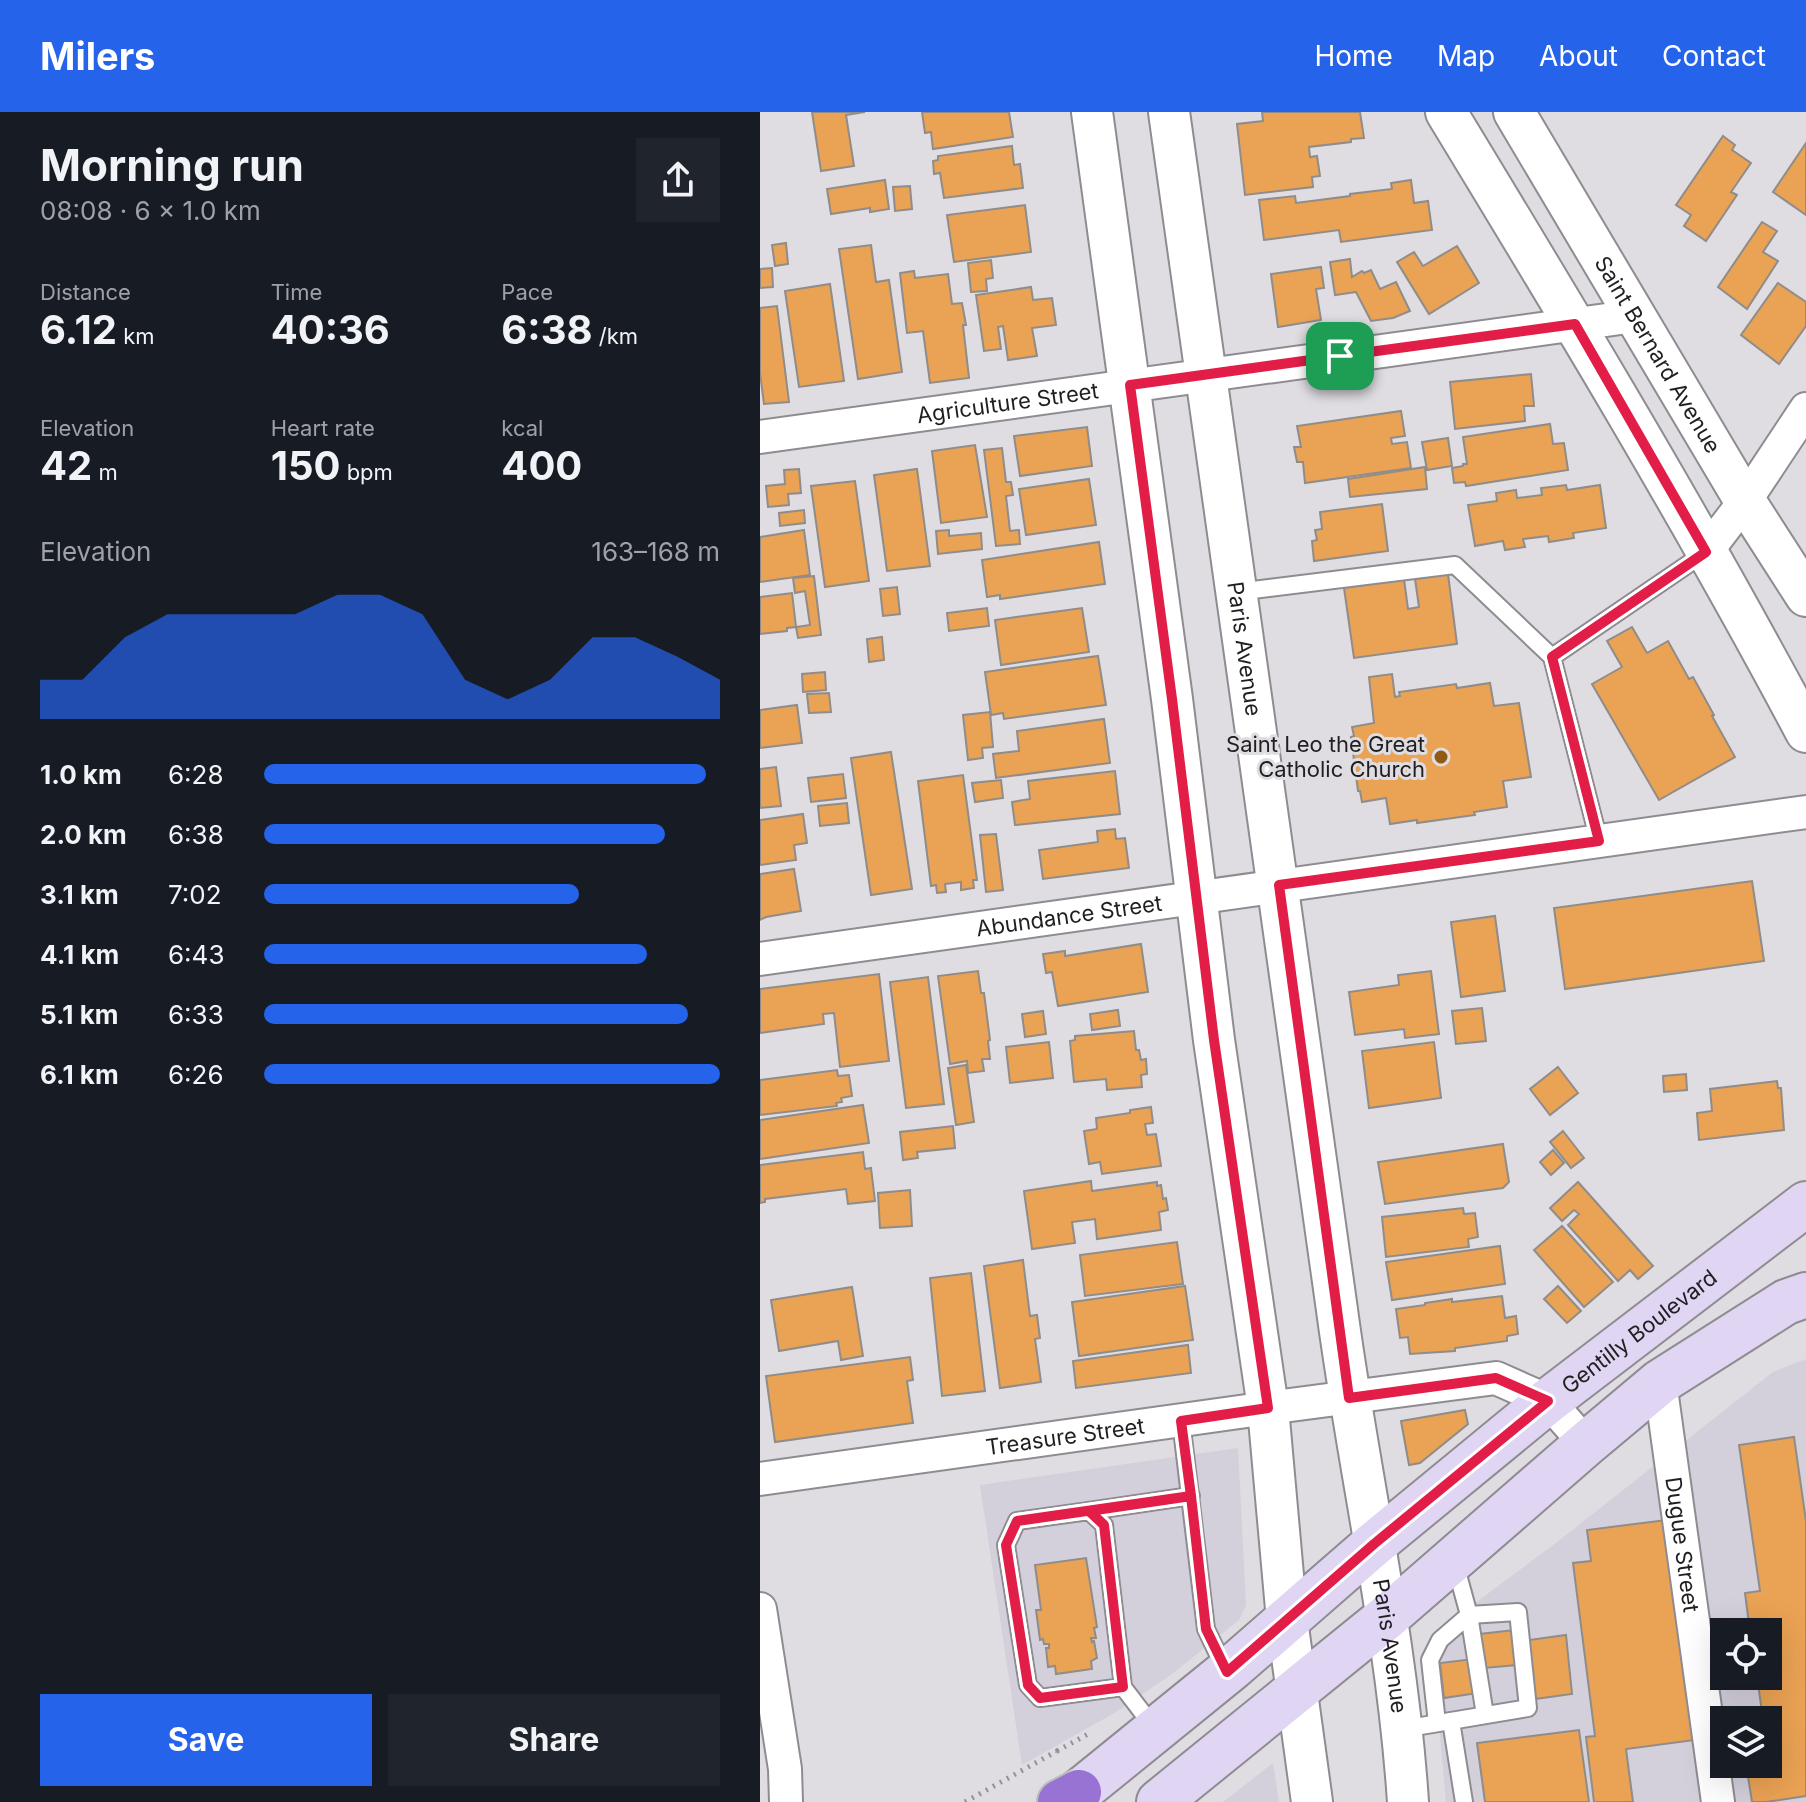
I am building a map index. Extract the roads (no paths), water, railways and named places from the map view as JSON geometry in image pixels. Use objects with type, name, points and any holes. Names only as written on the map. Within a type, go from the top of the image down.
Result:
[{"type":"main road","name":"Gentilly Boulevard","points":[[1070,1799],[1227,1672],[1374,1544],[1548,1401],[1806,1204]]},
{"type":"main road","points":[[1159,1802],[1199,1779],[1296,1692],[1660,1382],[1799,1299]]},
{"type":"street","points":[[1092,112],[1170,683],[1214,1040],[1268,1408],[1287,1620],[1312,1802]]},
{"type":"street","name":"Paris Avenue","points":[[1169,112],[1349,1398],[1387,1617],[1430,1724],[1408,1802]]},
{"type":"street","points":[[1446,112],[1575,324],[1806,732]]},
{"type":"street","name":"Saint Bernard Avenue","points":[[1514,112],[1745,501],[1806,596]]},
{"type":"street","name":"Agriculture Street","points":[[760,437],[1635,316]]},
{"type":"street","points":[[1706,552],[1745,501],[1806,409]]},
{"type":"street","name":"Abundance Street","points":[[760,959],[1806,812]]},
{"type":"street","name":"Treasure Street","points":[[760,1479],[1496,1378],[1548,1401],[1586,1444]]},
{"type":"street","name":"Dugue Street","points":[[1660,1382],[1718,1802]]},
{"type":"street","points":[[760,1609],[785,1769],[786,1802]]},
{"type":"lane","points":[[1552,657],[1706,552]]},
{"type":"lane","points":[[1237,592],[1455,565],[1552,657],[1599,841]]},
{"type":"lane","points":[[1181,1421],[1206,1629],[1227,1672]]},
{"type":"lane","points":[[1123,1687],[1040,1698],[1028,1685],[1006,1545],[1017,1521],[1191,1496]]},
{"type":"lane","points":[[1089,1511],[1104,1525],[1123,1687],[1156,1730]]},
{"type":"lane","points":[[1454,1559],[1469,1615],[1485,1715]]},
{"type":"lane","points":[[1430,1724],[1528,1708],[1518,1612],[1469,1615],[1440,1640],[1430,1660],[1430,1724],[1464,1802]]},
{"type":"place","name":"Saint Leo the Great Catholic Church","points":[[1441,757]]}]
